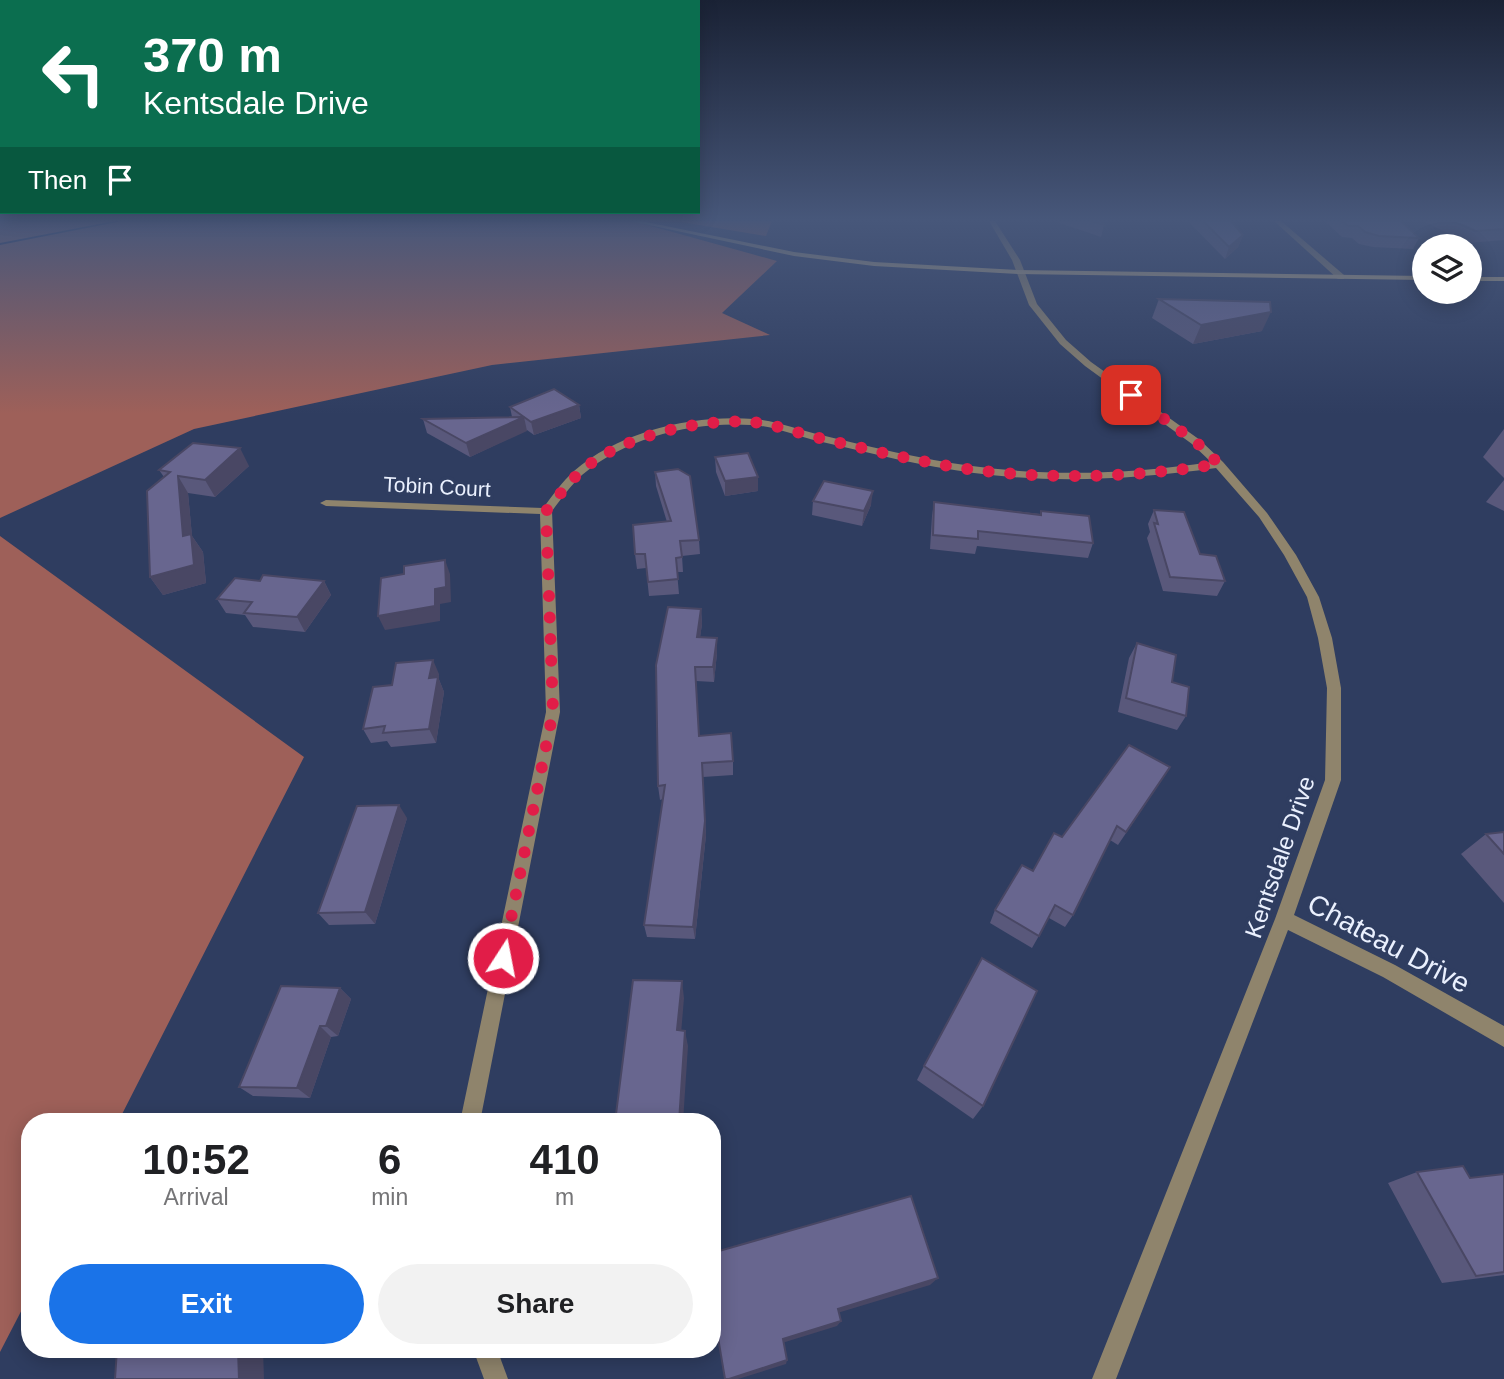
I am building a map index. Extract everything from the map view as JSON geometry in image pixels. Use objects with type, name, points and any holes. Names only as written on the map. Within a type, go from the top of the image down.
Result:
[{"type":"street","name":"Kentsdale Drive","points":[[1024,285],[1033,305],[1063,342],[1088,364],[1196,442],[1264,515],[1313,597],[1325,638],[1334,688],[1333,780],[1284,919],[1104,1379]]},
{"type":"street","points":[[472,1113],[553,712],[546,511],[578,473],[635,441],[695,425],[752,422],[897,456],[977,470],[1074,477],[1184,470],[1219,464]]},
{"type":"street","name":"Tobin Court","points":[[326,503],[546,511]]},
{"type":"street","name":"Chateau Drive","points":[[1284,919],[1389,971],[1504,1037]]},
{"type":"street","points":[[488,1358],[496,1379]]},
{"type":"shaded area","points":[[0,285],[751,285],[722,313],[770,335],[492,365],[194,429],[0,518]]},
{"type":"shaded area","points":[[0,536],[304,757],[123,1113],[21,1113],[21,1311],[0,1352]]},
{"type":"building","points":[[1159,299],[1270,302],[1271,312],[1201,325]]},
{"type":"building","points":[[554,389],[579,405],[531,422],[510,407]]},
{"type":"building","points":[[524,417],[466,443],[423,419]]},
{"type":"building","points":[[193,443],[240,448],[205,480],[178,476],[183,536],[191,534],[194,565],[150,577],[147,491],[170,472],[159,470]]},
{"type":"building","points":[[748,453],[758,477],[725,481],[715,457]]},
{"type":"building","points":[[678,469],[690,476],[699,540],[680,541],[682,557],[676,558],[678,579],[648,582],[645,554],[635,554],[633,525],[671,521],[655,472]]},
{"type":"building","points":[[824,481],[873,491],[864,511],[813,501]]},
{"type":"building","points":[[934,502],[1041,515],[1041,511],[1089,516],[1093,543],[978,531],[978,539],[933,535]]},
{"type":"building","points":[[1154,510],[1184,512],[1200,554],[1216,556],[1225,581],[1170,577],[1154,523],[1158,524]]},
{"type":"building","points":[[445,560],[446,587],[435,589],[435,606],[378,616],[381,578],[404,574],[404,566]]},
{"type":"building","points":[[263,575],[324,581],[297,617],[244,613],[252,602],[217,599],[235,578],[260,581]]},
{"type":"building","points":[[668,607],[701,609],[697,637],[717,638],[713,667],[695,667],[699,736],[731,733],[733,761],[702,763],[705,821],[693,927],[644,925],[665,785],[658,786],[656,665]]},
{"type":"building","points":[[1137,643],[1176,655],[1172,682],[1189,687],[1186,716],[1126,698]]},
{"type":"building","points":[[433,660],[429,678],[438,677],[429,729],[383,733],[385,726],[363,729],[373,687],[392,685],[396,663]]},
{"type":"building","points":[[1129,745],[1170,767],[1126,832],[1117,826],[1073,915],[1055,905],[1039,936],[995,910],[1022,865],[1033,871],[1054,833],[1062,837]]},
{"type":"building","points":[[399,805],[365,912],[318,913],[357,806]]},
{"type":"building","points":[[1504,832],[1504,854],[1486,834]]},
{"type":"building","points":[[982,958],[1037,991],[983,1106],[924,1066]]},
{"type":"building","points":[[633,980],[682,981],[677,1030],[685,1031],[680,1113],[616,1113]]},
{"type":"building","points":[[281,986],[340,988],[326,1026],[320,1026],[297,1088],[239,1087]]},
{"type":"building","points":[[1463,1166],[1470,1178],[1504,1174],[1504,1272],[1476,1276],[1417,1172]]},
{"type":"building","points":[[911,1196],[938,1278],[838,1309],[841,1321],[783,1339],[787,1360],[725,1379],[721,1355],[721,1250]]},
{"type":"building","points":[[116,1358],[238,1358],[239,1379],[115,1379]]},
{"type":"route","points":[[503,958],[553,712],[546,511],[578,473],[635,441],[673,429],[752,422],[897,456],[977,470],[1074,477],[1184,470],[1219,464],[1196,442],[1131,395]]}]
